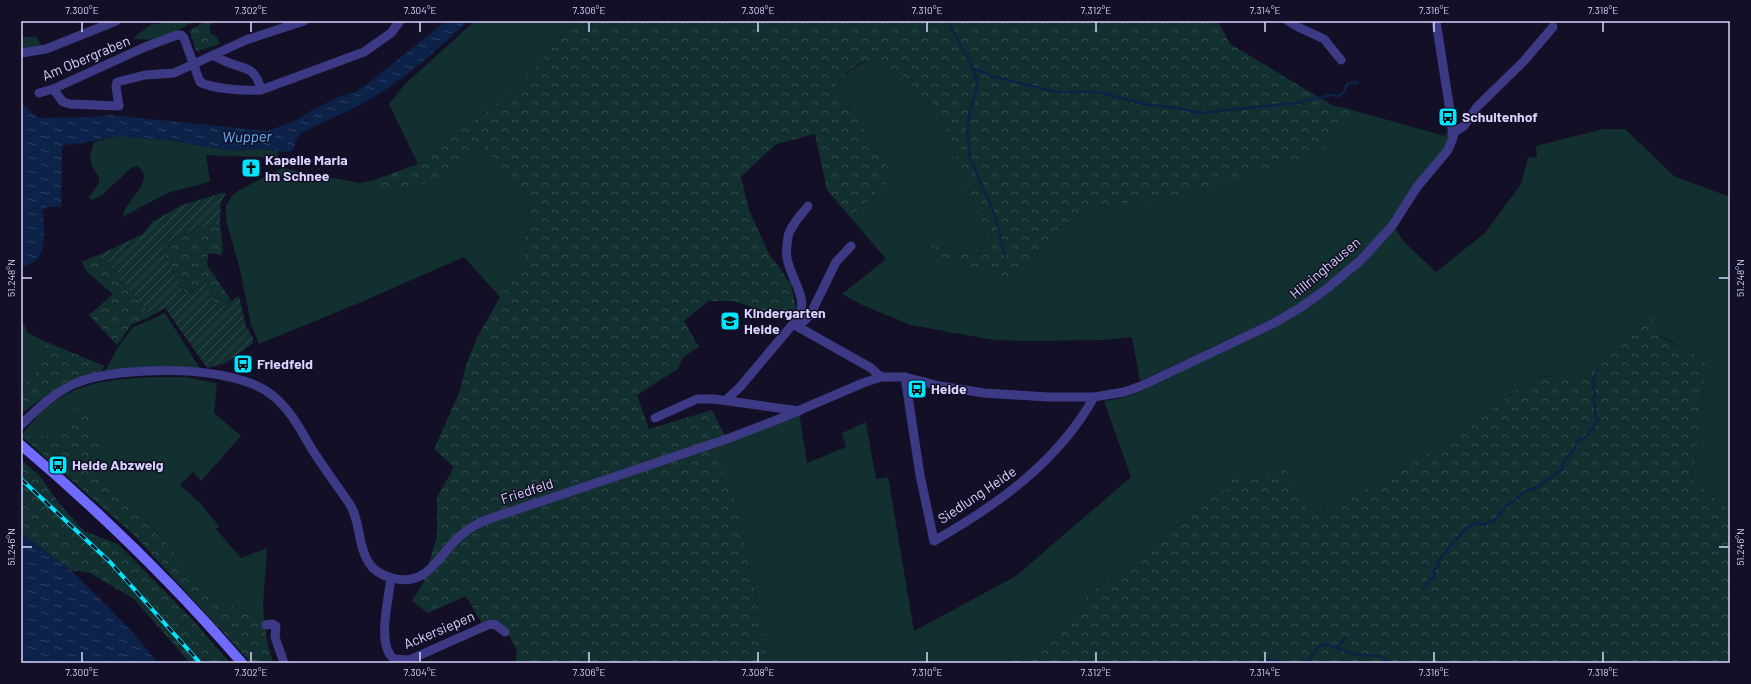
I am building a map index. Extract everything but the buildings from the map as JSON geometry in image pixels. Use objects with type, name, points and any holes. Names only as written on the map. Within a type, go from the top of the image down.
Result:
[{"type":"main road","points":[[21,445],[100,515],[154,568],[200,615],[242,663]]},
{"type":"street","points":[[21,53],[46,49],[116,21]]},
{"type":"street","points":[[54,88],[56,95],[63,102],[70,104],[119,106],[116,88],[117,82],[145,75],[174,73],[193,66],[246,40],[304,21]]},
{"type":"street","points":[[213,55],[228,63],[247,68],[259,81],[261,90],[364,52],[391,33],[400,21]]},
{"type":"street","points":[[1288,21],[1324,39],[1342,60]]},
{"type":"street","points":[[1436,21],[1453,133],[1464,126],[1477,107],[1524,61],[1553,27]]},
{"type":"street","name":"Am Obergraben","points":[[39,93],[54,88],[145,47],[177,35],[181,35],[184,38],[198,80],[203,84],[251,91],[261,90]]},
{"type":"street","name":"Hillringhausen","points":[[1094,397],[1124,392],[1141,386],[1272,324],[1313,299],[1361,260],[1392,226],[1417,187],[1448,150],[1453,138],[1453,133]]},
{"type":"street","points":[[726,400],[740,387],[800,316],[801,300],[799,290],[787,259],[788,236],[808,206]]},
{"type":"street","points":[[793,324],[804,321],[810,315],[836,262],[851,246]]},
{"type":"street","points":[[793,324],[871,368],[881,377]]},
{"type":"street","points":[[21,425],[45,402],[64,389],[77,383],[101,376],[142,371],[175,371],[227,376],[251,382],[273,395],[290,413],[319,459],[353,508],[358,521],[363,548],[370,564],[383,575],[391,578]]},
{"type":"street","points":[[655,418],[696,399],[726,400],[799,411],[839,392],[881,377],[905,377],[940,386],[984,393],[1032,396],[1094,397]]},
{"type":"street","name":"Siedlung Heide","points":[[905,377],[919,468],[934,541],[984,511],[1027,479],[1063,441],[1083,417],[1094,397]]},
{"type":"street","name":"Friedfeld","points":[[391,578],[405,580],[425,574],[437,563],[460,536],[483,521],[727,439],[799,411]]},
{"type":"street","name":"Ackersiepen","points":[[391,578],[385,635],[388,653],[394,659],[404,661],[409,660],[490,624],[496,625],[505,632]]},
{"type":"street","points":[[266,625],[273,624],[276,626],[275,637],[284,663]]},
{"type":"green space","points":[[163,21],[195,21],[159,40],[135,39],[134,37],[152,24],[159,24]]},
{"type":"green space","points":[[207,21],[217,21],[209,26],[211,34],[217,37],[220,44],[198,51],[196,50],[190,33],[191,29]]},
{"type":"green space","points":[[475,21],[575,21],[519,87],[418,164],[389,104],[406,83]]},
{"type":"green space","points":[[575,21],[1218,21],[1230,44],[1332,105],[1356,111],[1336,136],[1315,156],[1170,198],[1105,205],[1083,209],[1074,219],[1051,235],[1025,270],[1016,276],[1002,276],[968,269],[942,258],[927,249],[929,246],[933,246],[994,256],[940,113],[901,75],[873,60],[868,60],[857,65],[847,72],[836,85],[893,175],[851,218],[827,190],[815,134],[776,144],[741,177],[749,210],[769,254],[791,284],[796,308],[791,321],[734,301],[709,301],[684,321],[699,347],[683,357],[678,369],[637,395],[649,429],[712,410],[729,444],[719,458],[736,503],[756,596],[768,663],[516,663],[517,651],[506,629],[482,624],[466,596],[428,613],[412,601],[423,583],[437,536],[437,497],[454,467],[434,449],[460,391],[466,365],[476,340],[526,255],[524,242],[532,199],[483,146],[445,179],[401,189],[379,192],[374,180],[418,164],[518,87]]},
{"type":"green space","points":[[37,37],[41,46],[21,48],[21,38]]},
{"type":"green space","points":[[869,60],[873,60],[901,75],[940,113],[994,256],[933,246],[929,246],[927,249],[942,258],[968,269],[1032,261],[1051,235],[1074,219],[1083,209],[1246,175],[1315,156],[1336,136],[1356,111],[1445,136],[1449,128],[1450,136],[1446,148],[1387,227],[1357,258],[1322,287],[1297,305],[1270,320],[1140,381],[1132,337],[1104,340],[993,340],[911,325],[862,305],[842,294],[886,259],[851,218],[893,175],[836,85],[851,70]]},
{"type":"green space","points":[[1603,129],[1625,129],[1674,176],[1730,197],[1730,511],[1692,479],[1700,430],[1706,360],[1660,336],[1655,317],[1576,375],[1539,377],[1520,387],[1483,417],[1397,473],[1311,517],[1268,473],[1246,475],[1236,473],[1227,489],[1212,493],[1197,503],[1188,520],[1155,537],[1142,557],[1092,591],[1061,632],[1046,644],[1007,663],[768,663],[756,596],[736,503],[718,458],[729,444],[727,439],[799,411],[807,463],[846,447],[842,433],[866,422],[876,479],[888,477],[914,631],[1016,576],[1131,477],[1104,401],[1122,398],[1142,391],[1167,376],[1275,327],[1304,311],[1329,292],[1395,228],[1404,242],[1436,272],[1485,233],[1521,184],[1528,158],[1537,157],[1536,146]]},
{"type":"green space","points":[[116,136],[166,140],[234,151],[261,149],[278,151],[279,158],[206,155],[210,181],[170,192],[122,217],[126,208],[142,185],[144,175],[142,170],[137,166],[131,168],[102,195],[92,200],[89,197],[99,183],[99,177],[92,166],[90,156],[94,142]]},
{"type":"green space","points":[[483,145],[532,199],[524,242],[526,255],[500,297],[464,257],[359,303],[259,344],[251,324],[240,270],[226,220],[226,206],[231,197],[238,191],[282,168],[360,183],[374,180],[379,192],[401,189],[445,179]]},
{"type":"green space","points":[[226,193],[221,202],[220,223],[191,231],[163,244],[167,258],[185,294],[206,283],[218,309],[239,296],[246,326],[253,338],[253,343],[226,363],[207,368],[165,308],[151,316],[101,254],[143,234],[152,222],[182,205]]},
{"type":"green space","points":[[220,223],[223,249],[221,255],[208,253],[207,265],[231,300],[218,309],[206,283],[185,294],[167,258],[163,244],[191,231]]},
{"type":"green space","points":[[101,254],[151,316],[131,325],[117,345],[89,315],[113,294],[88,273],[81,262]]},
{"type":"green space","points":[[165,313],[201,370],[105,371],[119,346],[132,328]]},
{"type":"green space","points":[[1655,317],[1660,337],[1706,360],[1700,430],[1692,479],[1730,511],[1730,663],[1007,663],[1046,644],[1061,632],[1092,591],[1142,557],[1155,537],[1188,520],[1197,503],[1212,493],[1227,489],[1236,472],[1246,475],[1268,473],[1282,463],[1311,517],[1397,473],[1483,417],[1520,387],[1539,377],[1576,375]]},
{"type":"green space","points":[[21,318],[28,333],[47,342],[34,377],[21,386]]},
{"type":"green space","points":[[47,342],[104,366],[102,371],[79,378],[59,388],[21,414],[21,386],[34,377]]},
{"type":"green space","points":[[185,377],[217,383],[214,413],[241,436],[201,481],[193,472],[180,485],[200,503],[219,526],[216,529],[241,558],[267,548],[263,606],[265,626],[253,616],[220,600],[186,566],[147,521],[97,475],[100,431],[84,433],[90,412],[83,401],[76,412],[70,430],[51,436],[21,436],[47,407],[74,390],[89,385],[119,379]]},
{"type":"green space","points":[[82,400],[90,412],[85,432],[100,431],[97,475],[147,521],[186,566],[220,600],[253,616],[265,626],[267,642],[273,663],[251,663],[135,536],[21,436],[51,436],[70,430]]},
{"type":"green space","points":[[21,460],[39,475],[59,503],[84,531],[118,544],[191,618],[230,663],[190,663],[134,599],[90,573],[71,570],[21,533]]},
{"type":"water","name":"Wupper","points":[[446,21],[468,21],[424,61],[389,88],[358,106],[302,133],[296,140],[293,149],[289,152],[261,149],[234,151],[166,140],[116,136],[84,143],[64,145],[62,149],[61,207],[47,207],[42,211],[44,235],[42,249],[38,258],[32,263],[21,267],[21,103],[40,118],[110,115],[268,131],[297,120],[312,110],[339,97],[355,92],[370,82]]},
{"type":"water","points":[[21,533],[71,570],[130,629],[158,663],[21,663]]},
{"type":"waterway","points":[[948,21],[969,59],[977,82],[968,120],[970,158],[995,216],[1005,255]]},
{"type":"waterway","points":[[973,68],[994,77],[1057,92],[1099,92],[1144,104],[1200,113],[1297,103],[1331,95],[1339,96],[1344,92],[1347,84],[1357,82]]},
{"type":"waterway","points":[[1424,588],[1430,579],[1434,578],[1435,574],[1433,571],[1439,565],[1438,561],[1465,529],[1477,522],[1484,525],[1496,519],[1506,506],[1526,491],[1538,487],[1562,469],[1563,463],[1574,449],[1578,441],[1586,437],[1599,419],[1596,417],[1593,399],[1596,395],[1593,389],[1595,384],[1593,379],[1598,370]]},
{"type":"waterway","points":[[1338,647],[1345,638]]},
{"type":"waterway","points":[[1307,663],[1318,647],[1325,644],[1358,655],[1380,656],[1390,663]]},
{"type":"waterway","points":[[1263,663],[1270,660],[1285,663]]},
{"type":"railway","points":[[21,479],[110,562],[200,663]]},
{"type":"place","name":"Schultenhof","points":[[1448,117]]},
{"type":"place","name":"Kapelle Maria im Schnee","points":[[251,168]]},
{"type":"place","name":"Kindergarten Heide","points":[[730,321]]},
{"type":"place","name":"Friedfeld","points":[[243,364]]},
{"type":"place","name":"Heide","points":[[917,389]]},
{"type":"place","name":"Heide Abzweig","points":[[58,465]]}]
